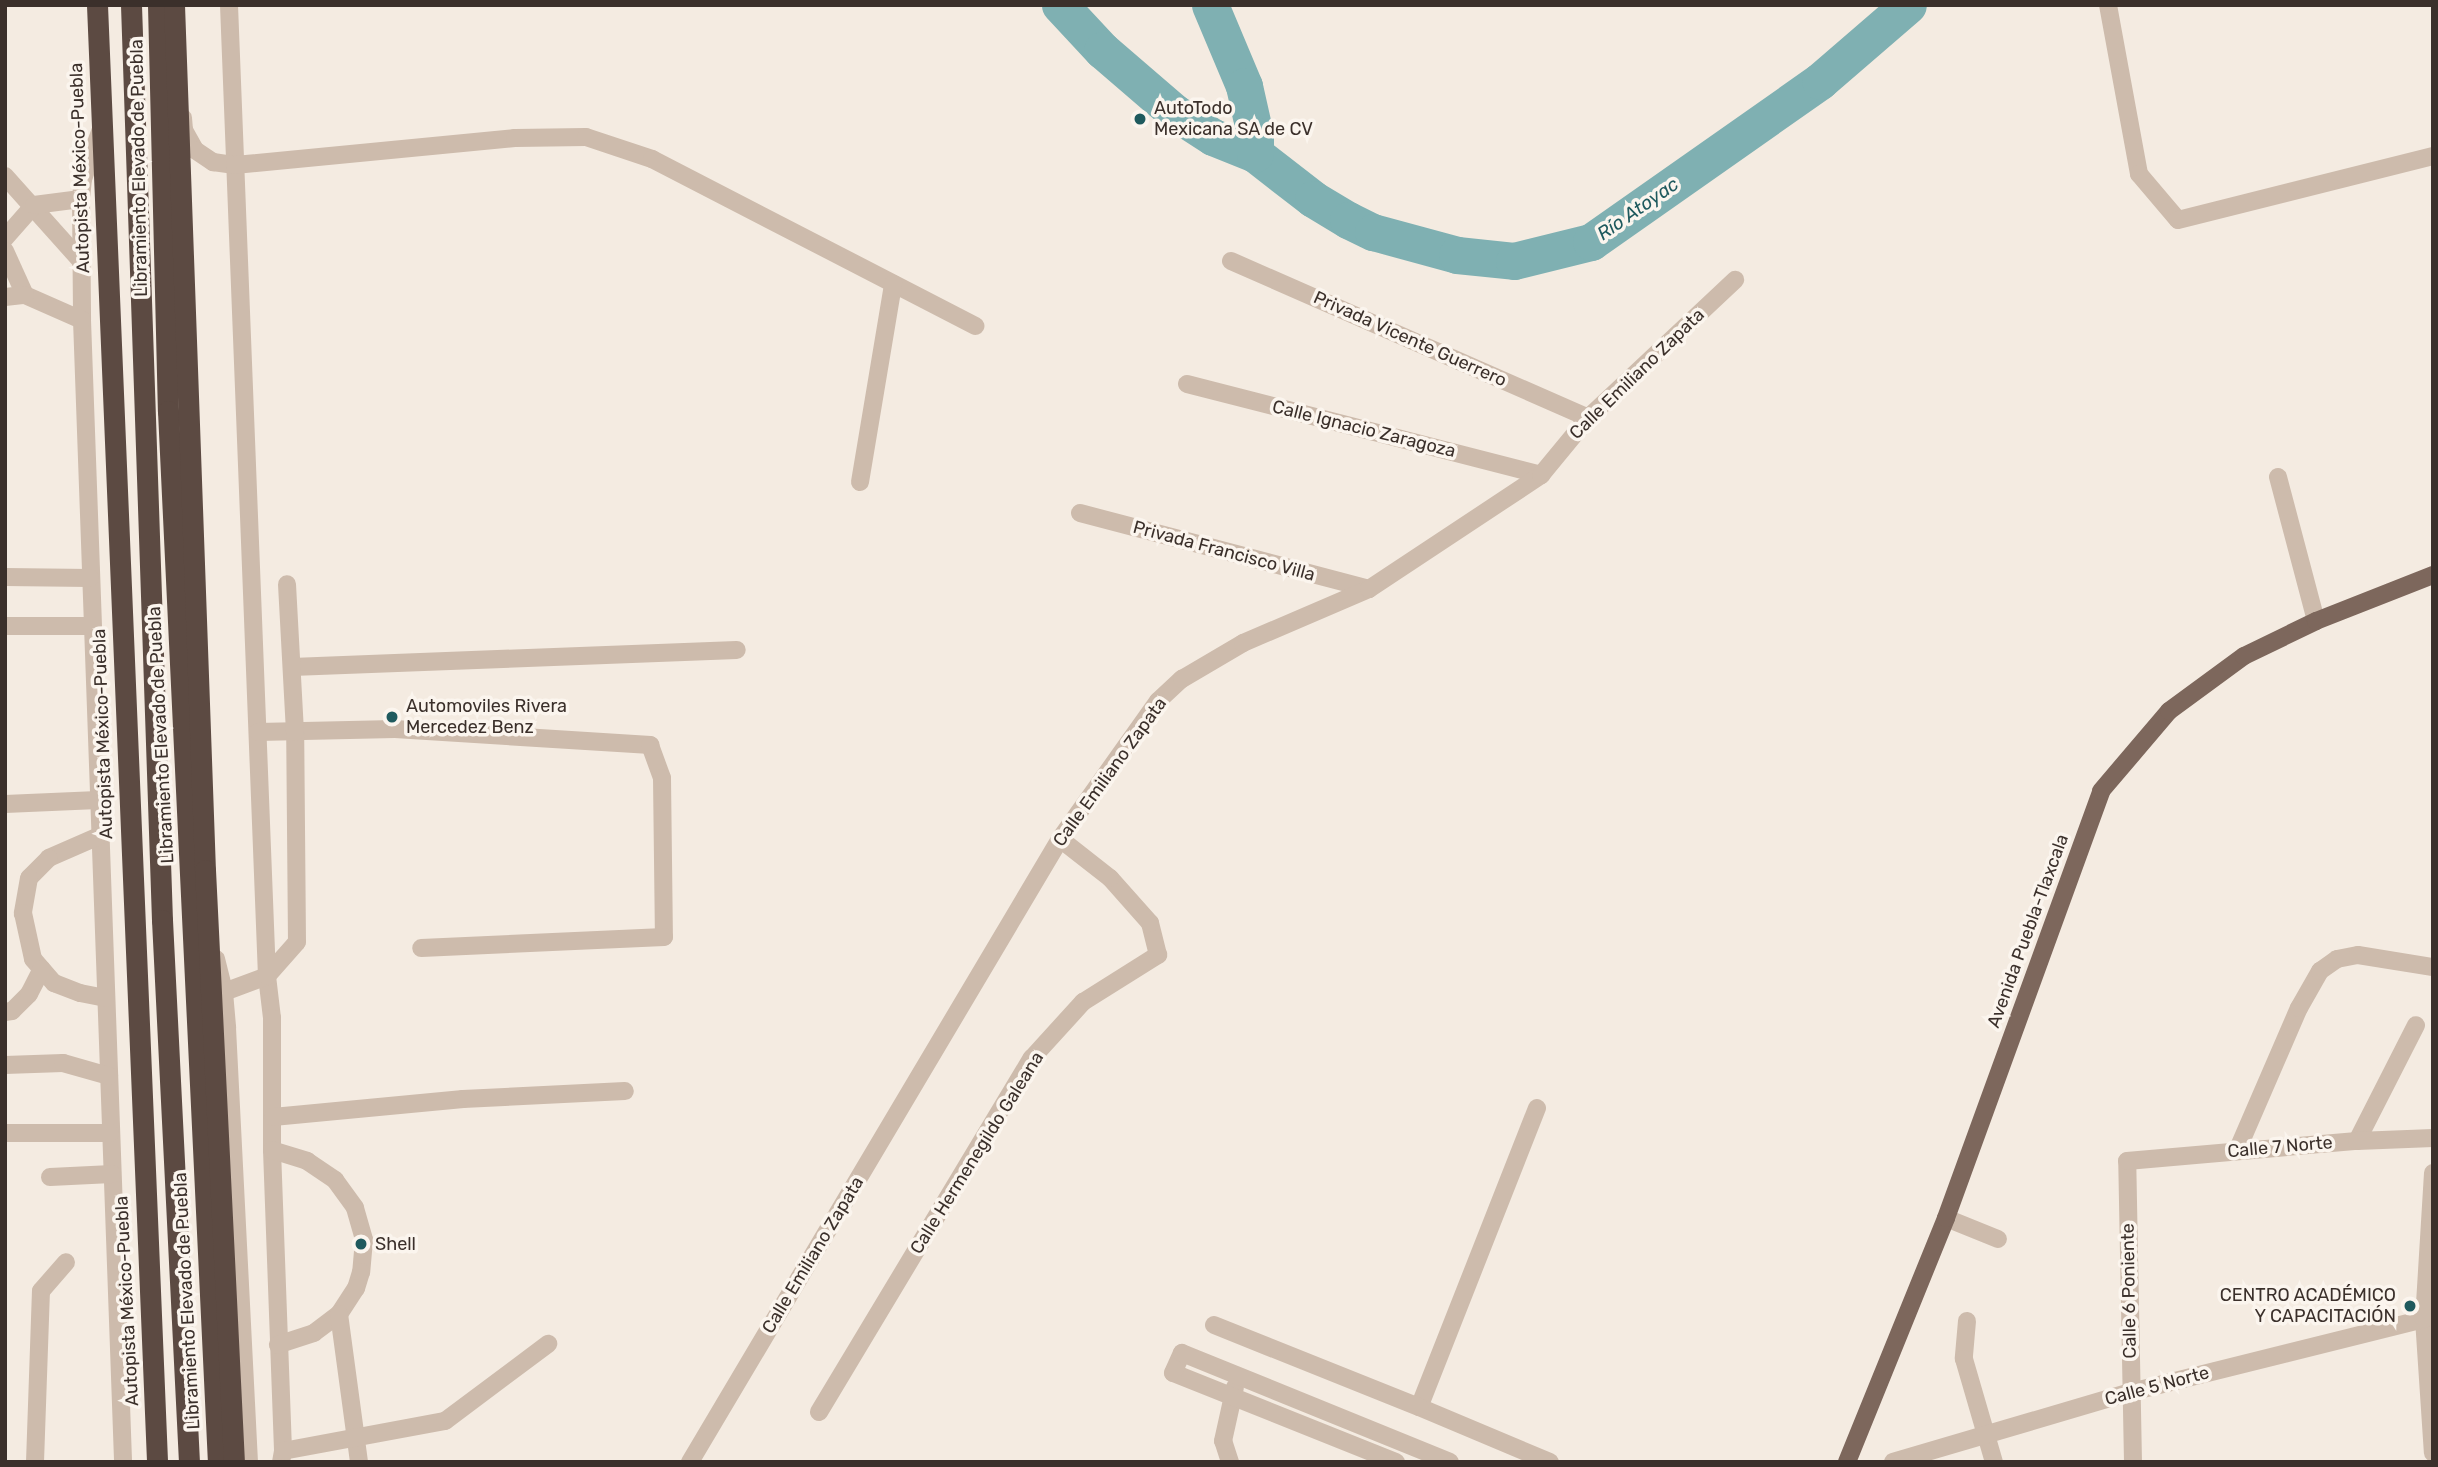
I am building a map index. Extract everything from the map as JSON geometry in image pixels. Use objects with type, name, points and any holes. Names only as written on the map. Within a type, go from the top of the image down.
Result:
[{"type":"highway","name":"Autopista México-Puebla","points":[[97,5],[157,1462]]},
{"type":"highway","name":"Libramiento Elevado de Puebla","points":[[131,5],[162,920],[189,1462]]},
{"type":"highway","name":"Libramiento Elevado de Puebla","points":[[158,5],[169,425],[218,1462]]},
{"type":"highway","points":[[174,5],[208,929],[234,1462]]},
{"type":"main road","name":"Avenida Puebla-Tlaxcala","points":[[1847,1462],[1946,1218],[2101,791],[2169,710],[2244,656],[2316,621],[2433,575]]},
{"type":"street","points":[[180,5],[184,130],[195,150],[213,162],[235,165],[515,138],[586,138],[653,159],[975,326]]},
{"type":"street","points":[[229,5],[268,976],[272,1018],[272,1150],[282,1457],[357,1437],[445,1421],[548,1344]]},
{"type":"street","points":[[2108,5],[2139,174],[2178,220],[2433,156]]},
{"type":"street","points":[[101,129],[83,178],[80,199],[81,261],[123,1462]]},
{"type":"street","points":[[5,176],[34,205],[81,261]]},
{"type":"street","points":[[5,238],[34,205],[80,199]]},
{"type":"street","points":[[6,258],[25,295]]},
{"type":"street","name":"Privada Vicente Guerrero","points":[[1231,261],[1588,418]]},
{"type":"street","name":"Calle Emiliano Zapata","points":[[690,1462],[1060,839],[1158,701],[1182,679],[1242,643],[1369,589],[1541,475],[1588,418],[1735,280]]},
{"type":"street","points":[[860,482],[893,284]]},
{"type":"street","points":[[5,297],[25,295],[82,320]]},
{"type":"street","name":"Calle Ignacio Zaragoza","points":[[1188,384],[1541,475]]},
{"type":"street","points":[[2278,477],[2316,621]]},
{"type":"street","name":"Privada Francisco Villa","points":[[1080,513],[1369,589]]},
{"type":"street","points":[[5,577],[90,578]]},
{"type":"street","points":[[224,992],[268,976],[297,942],[295,732],[287,584]]},
{"type":"street","points":[[5,626],[92,626]]},
{"type":"street","points":[[292,667],[737,649]]},
{"type":"street","points":[[258,732],[395,729],[650,745],[662,778],[664,937],[421,948]]},
{"type":"street","points":[[5,804],[98,800]]},
{"type":"street","points":[[99,835],[50,858],[29,878],[23,913],[33,959],[54,982],[80,993],[106,998]]},
{"type":"street","name":"Calle Hermenegildo Galeana","points":[[819,1412],[1032,1058],[1083,1002],[1158,955],[1150,923],[1110,878],[1060,839]]},
{"type":"street","points":[[208,929],[224,992],[249,1462]]},
{"type":"street","points":[[2237,1151],[2299,1008],[2320,971],[2337,959],[2358,955],[2433,967]]},
{"type":"street","points":[[5,1012],[12,1011],[29,994],[42,969]]},
{"type":"street","points":[[2357,1141],[2416,1025]]},
{"type":"street","points":[[5,1065],[63,1063],[109,1076]]},
{"type":"street","points":[[273,1117],[463,1099],[625,1091]]},
{"type":"street","points":[[1419,1407],[1537,1108]]},
{"type":"street","points":[[5,1133],[110,1133]]},
{"type":"street","name":"Calle 7 Norte","points":[[2127,1161],[2357,1141],[2433,1138]]},
{"type":"street","points":[[272,1150],[307,1161],[322,1169],[346,1193],[358,1215],[364,1240],[361,1272],[356,1288],[339,1314],[314,1333],[278,1345]]},
{"type":"street","name":"Calle 6 Poniente","points":[[2127,1161],[2133,1462]]},
{"type":"street","points":[[2433,1173],[2428,1316],[2433,1453]]},
{"type":"street","points":[[50,1177],[112,1174]]},
{"type":"street","points":[[1946,1218],[1998,1239]]},
{"type":"street","points":[[35,1462],[41,1291],[66,1262]]},
{"type":"street","points":[[339,1314],[359,1462]]},
{"type":"street","name":"Calle 5 Norte","points":[[1893,1462],[2131,1392],[2428,1316]]},
{"type":"street","points":[[1967,1321],[1964,1359],[1994,1462]]},
{"type":"street","points":[[1214,1325],[1550,1462]]},
{"type":"street","points":[[1396,1462],[1376,1458],[1173,1373],[1182,1353],[1450,1462]]},
{"type":"street","points":[[1230,1462],[1223,1441],[1238,1377]]},
{"type":"street","points":[[1376,1458],[1384,1435]]},
{"type":"waterway","name":"Río Atoyac","points":[[1060,5],[1102,50],[1174,112],[1213,137],[1255,154],[1313,199],[1348,220],[1373,232],[1457,255],[1514,261],[1591,242],[1820,81],[1908,5]]},
{"type":"waterway","name":"Río Atoyac","points":[[1210,5],[1244,86],[1255,135],[1255,154]]},
{"type":"place","name":"AutoTodo Mexicana SA de CV","points":[[1140,119]]},
{"type":"place","name":"Automoviles Rivera Mercedez Benz","points":[[392,717]]},
{"type":"place","name":"Shell","points":[[361,1244]]},
{"type":"place","name":"CENTRO ACADÉMICO Y CAPACITACIÓN","points":[[2410,1306]]}]
